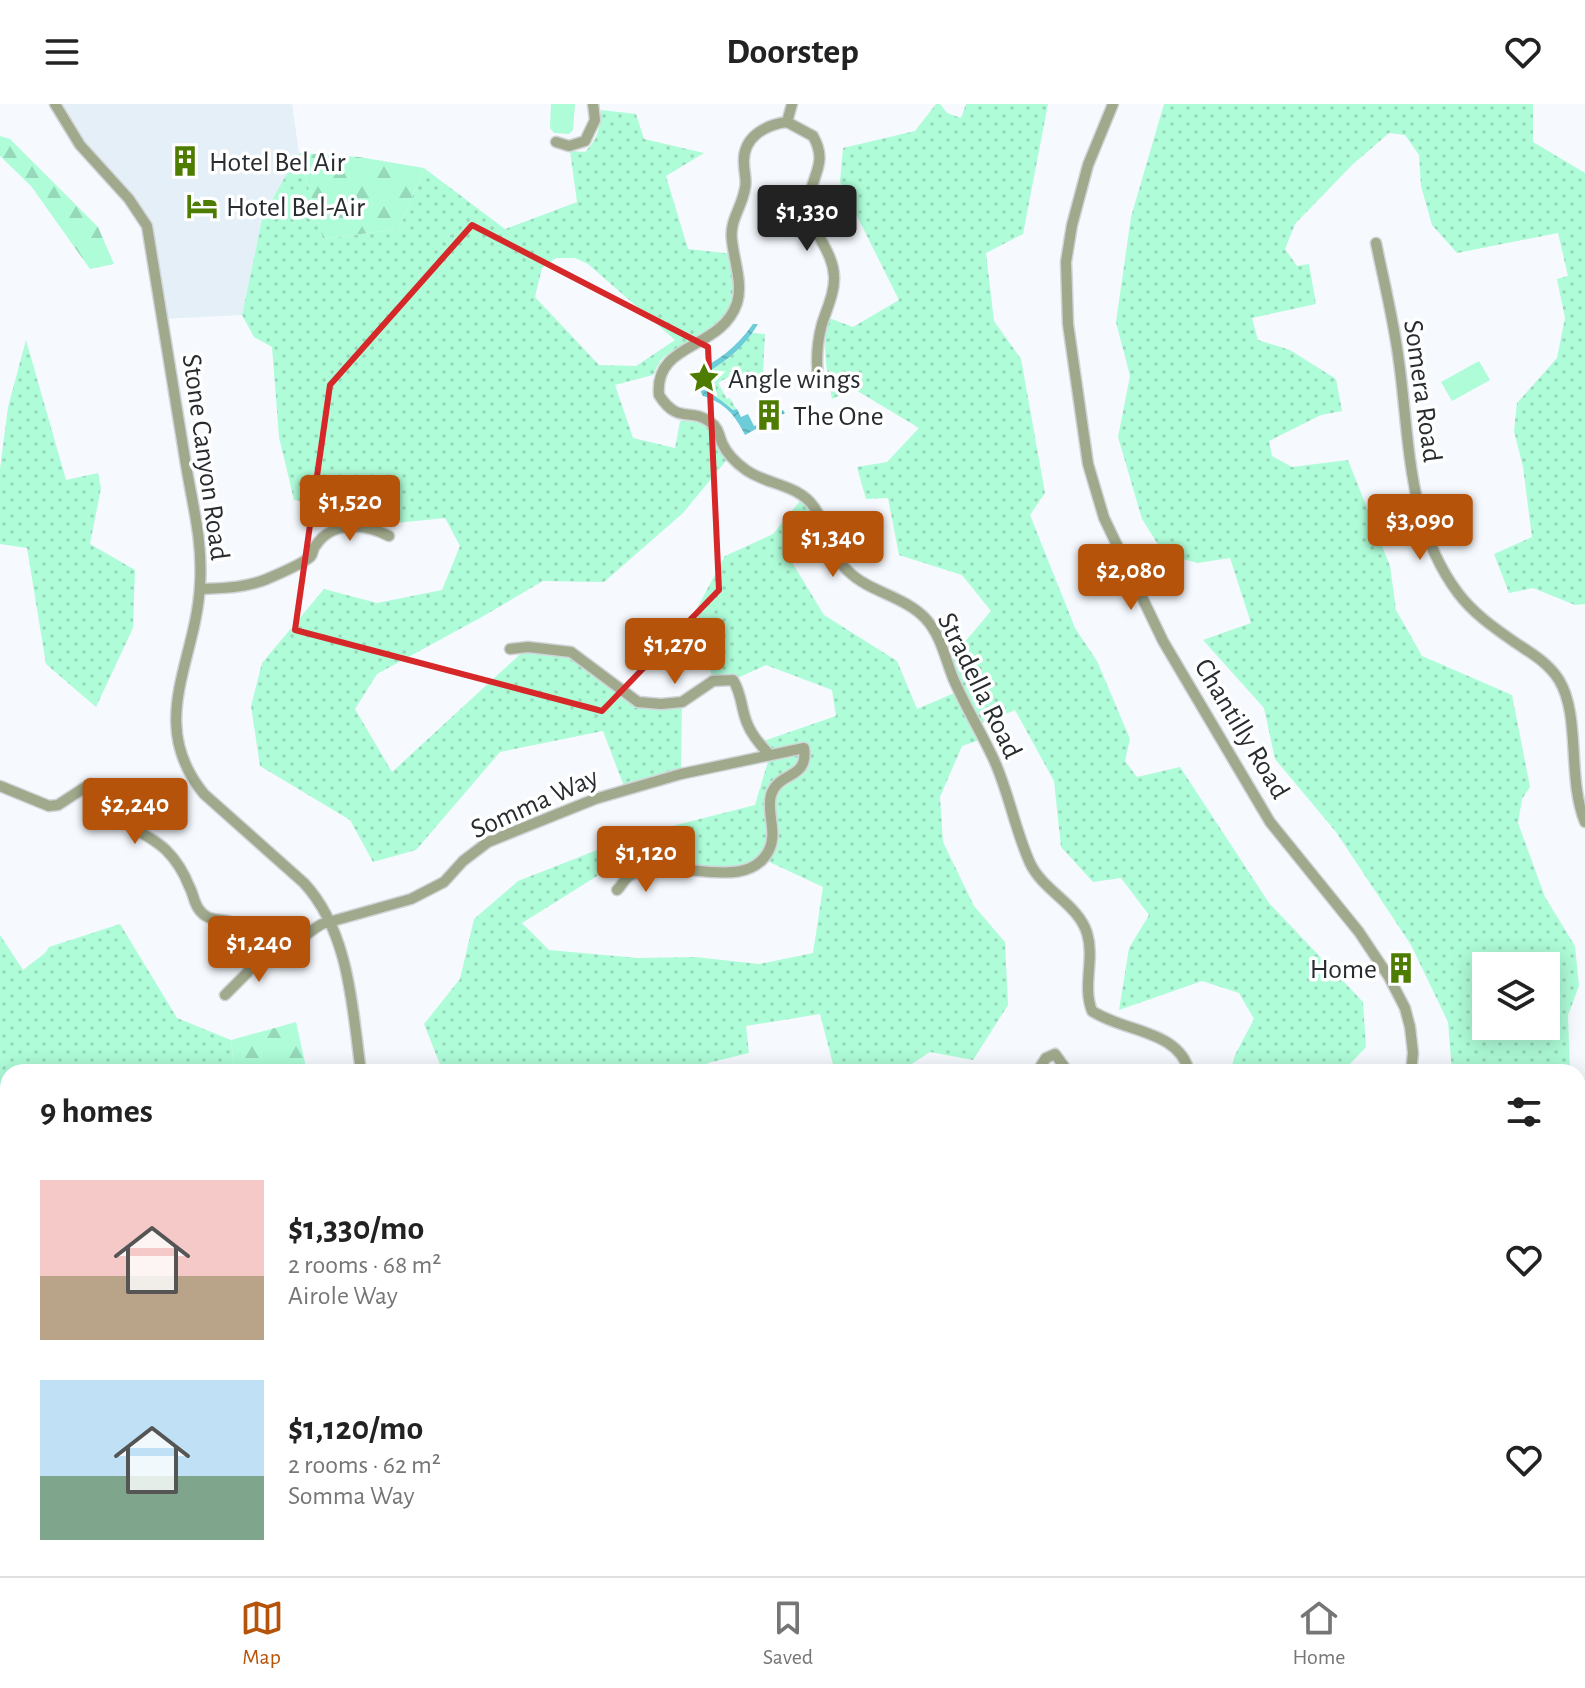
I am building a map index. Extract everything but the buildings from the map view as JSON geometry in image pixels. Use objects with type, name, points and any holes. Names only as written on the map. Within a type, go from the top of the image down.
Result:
[{"type":"street","name":"Stone Canyon Road","points":[[55,104],[80,145],[129,199],[147,226],[200,533],[200,589],[177,701],[175,731],[180,754],[192,780],[204,794],[304,883],[331,921],[341,948],[360,1064]]},
{"type":"street","points":[[556,142],[569,146],[585,141],[595,120],[593,104]]},
{"type":"street","points":[[792,104],[787,122],[813,136],[821,158],[809,202],[810,221],[832,260],[834,276],[818,346],[818,379]]},
{"type":"street","name":"Chantilly Road","points":[[1113,104],[1088,165],[1066,262],[1068,324],[1075,385],[1088,464],[1104,518],[1163,641],[1262,809],[1359,932],[1389,977],[1405,1008],[1410,1027],[1412,1064]]},
{"type":"street","name":"Stradella Road","points":[[787,122],[758,132],[749,141],[744,153],[746,187],[731,228],[738,281],[737,302],[723,325],[664,365],[659,374],[659,395],[671,410],[710,422],[718,430],[730,456],[755,477],[804,496],[814,506],[830,545],[847,571],[916,609],[933,627],[954,680],[994,762],[1035,873],[1084,925],[1090,950],[1087,994],[1092,1011],[1112,1022],[1173,1045],[1187,1064]]},
{"type":"street","name":"Somera Road","points":[[1376,243],[1399,360],[1413,492],[1419,515],[1438,560],[1458,592],[1480,617],[1545,663],[1558,679],[1567,699],[1574,777],[1585,822]]},
{"type":"street","points":[[200,589],[248,585],[265,580],[310,557],[316,544],[347,526],[373,528],[389,536]]},
{"type":"street","points":[[510,649],[528,647],[571,652],[638,702],[682,702],[713,681],[733,680],[742,699],[746,722],[758,743],[770,755]]},
{"type":"street","name":"Somma Way","points":[[264,949],[276,951],[285,948],[309,931],[331,921],[411,899],[444,882],[463,861],[488,842],[595,799],[637,785],[804,748],[806,759],[803,767],[773,789],[770,805],[772,841],[768,853],[756,866],[747,871],[727,873],[652,869],[625,879],[619,888]]},
{"type":"street","points":[[0,786],[49,806],[58,805],[90,784],[105,790],[117,813],[156,841],[173,859],[184,873],[202,913],[209,918],[239,925],[264,949],[247,973],[225,995]]},
{"type":"street","points":[[1042,1064],[1055,1054],[1062,1064]]},
{"type":"highlighted area","points":[[472,225],[708,347],[719,590],[602,711],[295,630],[330,385]]},
{"type":"shaded area","name":"Hotel Bel-Air","points":[[55,104],[292,104],[299,153],[263,215],[242,315],[162,319],[147,226],[92,159]]},
{"type":"green space","points":[[551,104],[575,104],[573,130],[569,134],[554,133],[550,128]]},
{"type":"green space","points":[[936,104],[940,104],[947,113],[961,118],[966,104],[1048,104],[1023,234],[986,253],[994,321],[1021,359],[1045,493],[1030,515],[1075,628],[1097,661],[1130,739],[1125,761],[1137,777],[1180,767],[1269,903],[1363,1002],[1366,1047],[1350,1064],[1232,1064],[1254,1019],[1239,993],[1202,981],[1119,1010],[1129,948],[1149,915],[1121,878],[1093,882],[1061,847],[1054,781],[1015,710],[976,726],[983,739],[962,746],[940,797],[943,842],[974,906],[1005,942],[1008,1005],[973,1060],[930,1052],[912,1064],[833,1064],[820,1014],[746,1026],[749,1053],[708,1064],[440,1064],[424,1024],[460,979],[474,919],[518,881],[633,836],[755,805],[770,755],[758,743],[836,716],[832,690],[766,665],[733,680],[713,681],[696,610],[725,556],[773,534],[804,496],[825,532],[790,559],[824,615],[897,661],[917,709],[959,691],[947,663],[991,611],[962,575],[899,555],[888,498],[866,499],[857,467],[887,462],[919,428],[854,389],[832,399],[825,338],[829,318],[853,327],[899,300],[840,182],[843,148],[915,131]],"holes":[[[763,859],[823,887],[813,953],[759,964],[695,957],[638,958],[549,950],[522,923],[602,873],[747,871]]]},
{"type":"green space","points":[[1164,104],[1533,104],[1533,142],[1585,173],[1585,604],[1575,605],[1533,588],[1509,593],[1494,554],[1532,537],[1523,467],[1514,431],[1517,403],[1557,358],[1565,318],[1557,279],[1568,276],[1558,233],[1457,253],[1432,225],[1421,186],[1419,155],[1405,135],[1389,133],[1352,165],[1295,224],[1285,249],[1297,266],[1309,264],[1316,304],[1252,318],[1258,340],[1290,350],[1336,379],[1342,411],[1321,415],[1269,441],[1272,456],[1292,467],[1348,460],[1390,566],[1396,610],[1422,656],[1512,695],[1530,787],[1522,799],[1518,823],[1545,897],[1575,946],[1579,986],[1568,1015],[1570,1064],[1451,1064],[1448,1022],[1411,945],[1336,832],[1275,759],[1264,708],[1203,640],[1251,623],[1230,558],[1198,563],[1164,554],[1142,519],[1118,437],[1130,376],[1116,322],[1131,217]]},
{"type":"green space","points":[[601,110],[636,114],[644,139],[704,153],[666,176],[688,249],[734,254],[737,273],[732,275],[730,306],[713,329],[666,356],[653,375],[615,385],[633,438],[675,448],[680,421],[710,422],[730,456],[683,513],[604,582],[543,581],[377,674],[355,709],[392,772],[528,647],[571,652],[638,702],[682,702],[681,774],[625,789],[603,731],[500,752],[416,850],[373,862],[350,820],[260,766],[251,706],[262,663],[324,589],[377,603],[442,590],[460,546],[445,518],[376,525],[357,508],[294,500],[279,437],[272,347],[254,337],[242,315],[263,215],[299,153],[323,239],[399,229],[424,168],[505,229],[577,202],[570,151],[585,152],[593,142],[598,133]],"holes":[[[556,258],[575,258],[588,264],[675,340],[636,366],[599,365],[535,297],[542,268]]]},
{"type":"green space","points":[[0,136],[10,139],[98,227],[114,264],[90,269],[31,186],[0,156]]},
{"type":"green space","points":[[299,153],[359,157],[424,168],[399,229],[323,239]]},
{"type":"green space","points":[[752,333],[765,334],[763,373],[744,383],[735,373],[718,383],[727,399],[730,398],[734,410],[712,395],[702,383],[709,380],[705,374],[733,354]]},
{"type":"green space","points":[[26,340],[66,480],[98,473],[101,488],[90,544],[135,570],[133,628],[96,707],[46,664],[27,548],[0,544],[0,469],[8,407]]},
{"type":"green space","points":[[1479,361],[1490,380],[1452,401],[1441,382]]},
{"type":"green space","points":[[120,924],[177,1018],[231,1040],[233,1064],[0,1064],[0,935],[23,970],[49,947]]},
{"type":"green space","points":[[296,1022],[305,1064],[233,1064],[231,1040]]},
{"type":"water","points":[[753,324],[758,324],[740,348],[699,377],[710,392],[733,410],[737,409],[741,417],[748,414],[754,426],[763,422],[760,416],[771,410],[768,405],[779,402],[782,406],[770,412],[772,415],[783,410],[785,413],[745,435],[728,411],[703,396],[691,374],[726,353]]},
{"type":"place","name":"Hotel Bel Air","points":[[185,161]]},
{"type":"place","name":"Hotel Bel-Air","points":[[202,206]]},
{"type":"place","name":"Angle wings","points":[[704,378]]},
{"type":"place","name":"The One","points":[[769,415]]},
{"type":"place","name":"Home","points":[[1401,968]]}]
